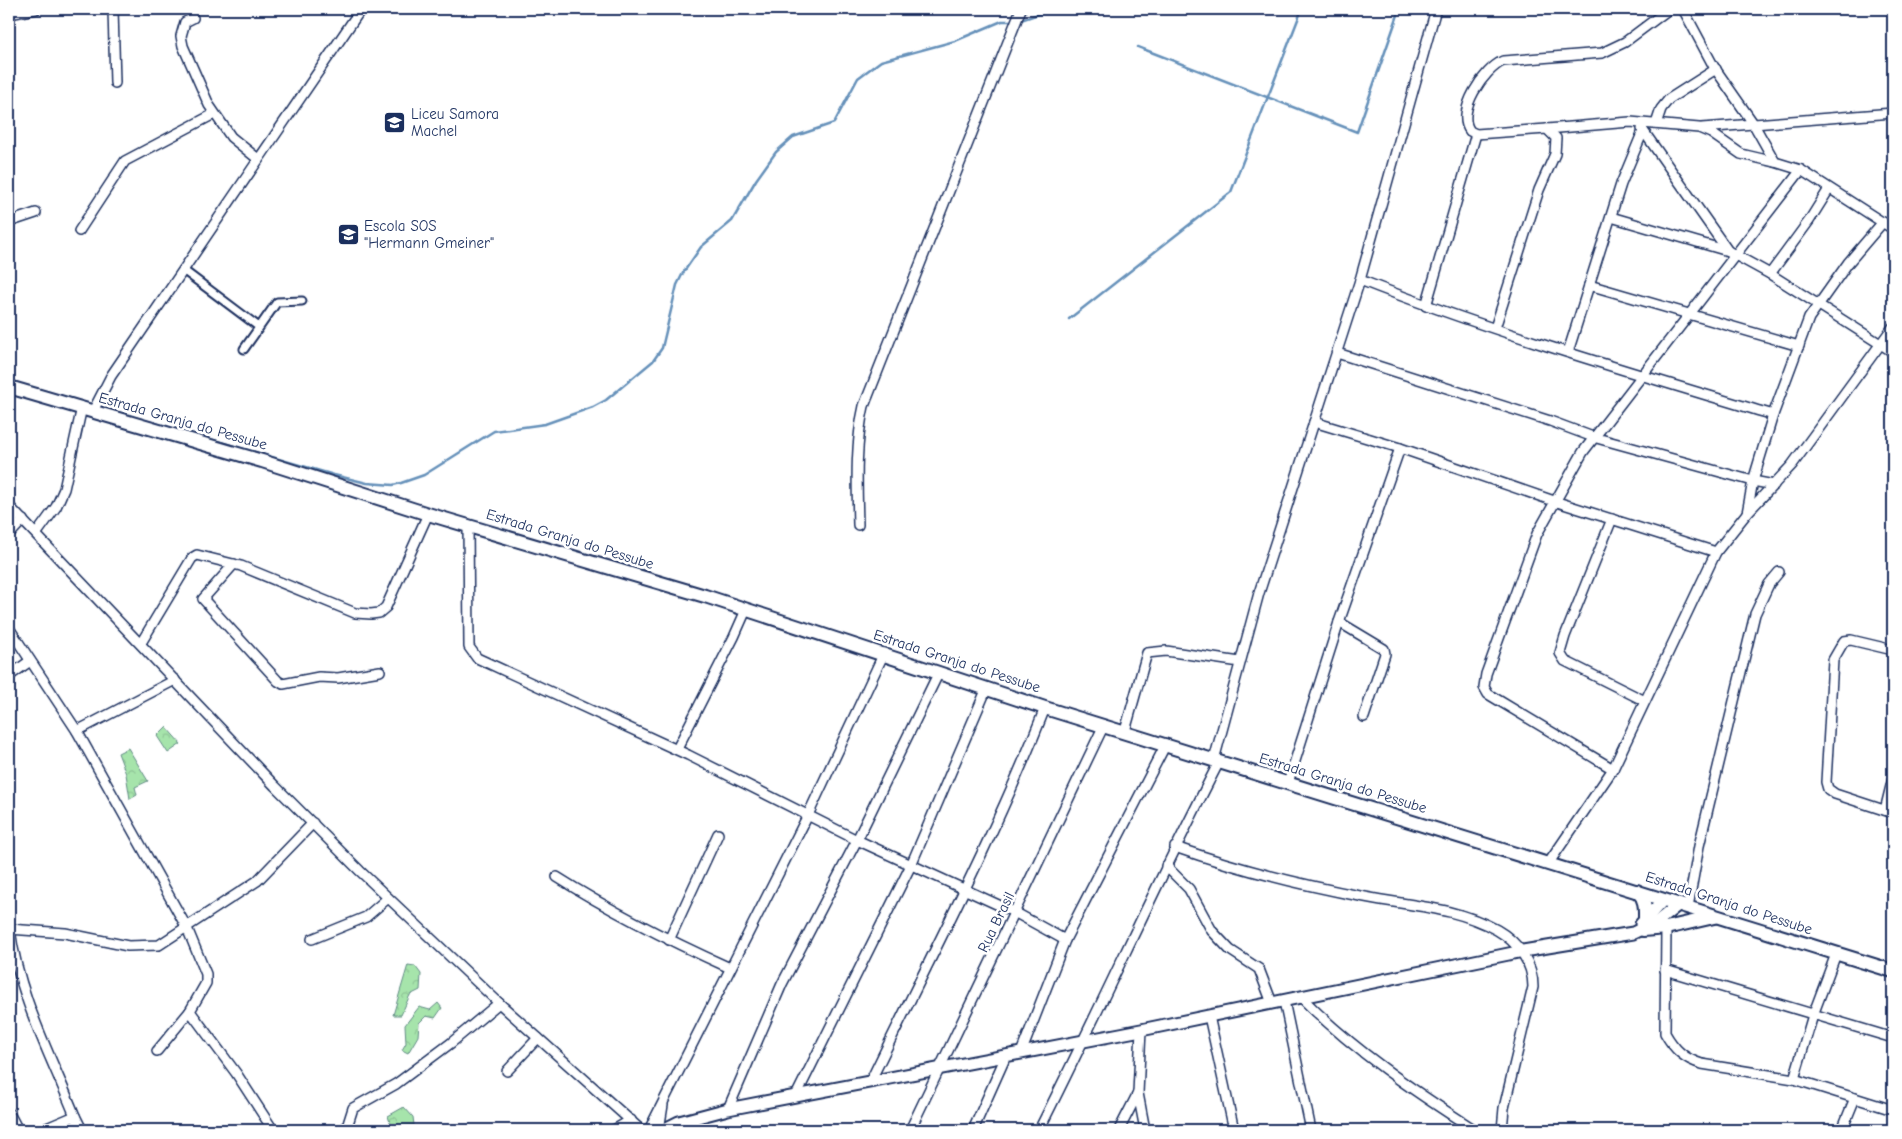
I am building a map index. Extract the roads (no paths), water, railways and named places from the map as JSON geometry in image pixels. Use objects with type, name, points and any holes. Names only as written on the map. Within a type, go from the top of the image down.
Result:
[{"type":"main road","name":"Estrada Granja do Pessube","points":[[9,387],[262,461],[428,514],[746,610],[1046,708],[1637,891],[1714,917],[1893,971]]},
{"type":"main road","points":[[1637,891],[1642,895],[1645,903],[1640,927],[1666,928],[1714,917]]},
{"type":"street","points":[[9,14],[36,9]]},
{"type":"street","points":[[114,9],[114,83]]},
{"type":"street","points":[[37,533],[56,507],[64,489],[87,409],[361,9]]},
{"type":"street","points":[[858,525],[856,459],[859,428],[864,406],[1021,9]]},
{"type":"street","points":[[1038,1130],[1084,1040],[1216,761],[1259,593],[1360,280],[1436,9]]},
{"type":"street","points":[[1669,9],[1625,42],[1602,53],[1503,61],[1494,65],[1487,72],[1467,108],[1466,126],[1476,134],[1637,122],[1699,128],[1893,113]]},
{"type":"street","points":[[1683,9],[1716,69],[1754,123],[1775,162]]},
{"type":"street","points":[[193,18],[185,22],[182,28],[182,46],[214,114],[230,137],[258,159]]},
{"type":"street","points":[[1656,124],[1661,109],[1669,98],[1716,69]]},
{"type":"street","points":[[79,231],[125,161],[214,114]]},
{"type":"street","points":[[1637,122],[1728,251]]},
{"type":"street","points":[[1699,128],[1711,133],[1741,154],[1801,170],[1893,229]]},
{"type":"street","points":[[1495,328],[1536,197],[1555,154],[1556,138],[1547,129]]},
{"type":"street","points":[[1568,352],[1626,170],[1644,131]]},
{"type":"street","points":[[1426,306],[1476,134]]},
{"type":"street","points":[[1613,769],[1488,694],[1484,687],[1491,656],[1536,534],[1593,437],[1736,256],[1801,170]]},
{"type":"street","points":[[1770,274],[1809,221],[1829,189]]},
{"type":"street","points":[[9,222],[36,213]]},
{"type":"street","points":[[1610,217],[1728,251],[1770,274],[1893,352]]},
{"type":"street","points":[[1747,513],[1753,482],[1773,415],[1809,318],[1848,263],[1882,222]]},
{"type":"street","points":[[183,270],[259,327]]},
{"type":"street","points":[[1360,280],[1426,306],[1641,377],[1773,415]]},
{"type":"street","points":[[1589,285],[1799,346]]},
{"type":"street","points":[[244,348],[276,302],[302,301]]},
{"type":"street","points":[[1548,864],[1613,769],[1716,552],[1747,513],[1797,458],[1893,327]]},
{"type":"street","points":[[1337,353],[1550,421],[1593,437],[1753,482],[1774,485]]},
{"type":"street","points":[[1314,422],[1400,448],[1554,501],[1716,552]]},
{"type":"street","points":[[1288,783],[1339,622],[1400,448]]},
{"type":"street","points":[[9,506],[37,533],[313,823],[388,898],[538,1038],[641,1130]]},
{"type":"street","points":[[141,643],[192,558],[201,555],[234,564],[355,613],[379,613],[386,607],[428,514]]},
{"type":"street","points":[[1612,519],[1560,653],[1565,660],[1645,701]]},
{"type":"street","points":[[9,535],[23,520]]},
{"type":"street","points":[[468,525],[469,648],[471,653],[487,664],[584,705],[857,840],[1016,913],[1065,940]]},
{"type":"street","points":[[234,564],[203,599],[278,681],[283,684],[310,678],[338,678],[380,671]]},
{"type":"street","points":[[654,1130],[661,1130],[679,1122],[728,1109],[1142,1030],[1640,927],[1683,906],[1754,614],[1769,584],[1779,572]]},
{"type":"street","points":[[676,750],[746,610]]},
{"type":"street","points":[[1339,622],[1384,649],[1385,654],[1364,717]]},
{"type":"street","points":[[10,632],[77,731],[187,928],[206,974],[206,983],[190,1010],[157,1051]]},
{"type":"street","points":[[1893,650],[1852,640],[1844,641],[1838,647],[1833,660],[1826,782],[1828,789],[1835,794],[1889,812],[1893,778]]},
{"type":"street","points":[[1125,732],[1147,653],[1166,651],[1240,662]]},
{"type":"street","points":[[649,1130],[808,815],[884,654]]},
{"type":"street","points":[[9,676],[30,661]]},
{"type":"street","points":[[728,1109],[782,984],[857,840],[938,672]]},
{"type":"street","points":[[77,731],[175,680]]},
{"type":"street","points":[[796,1096],[910,865],[987,688]]},
{"type":"street","points":[[870,1082],[964,890],[1025,760],[1046,708]]},
{"type":"street","name":"Rua Brasil","points":[[910,1130],[1016,913],[1104,725]]},
{"type":"street","points":[[1021,1053],[1065,940],[1166,744]]},
{"type":"street","points":[[82,1130],[38,1030],[18,973],[9,929],[65,933],[128,946],[149,946],[166,941],[257,881],[313,823]]},
{"type":"street","points":[[669,940],[718,834]]},
{"type":"street","points":[[1175,847],[1233,868],[1288,882],[1402,904],[1449,910],[1499,931],[1522,951],[1533,975],[1533,987],[1504,1108],[1502,1130]]},
{"type":"street","points":[[1166,866],[1189,889],[1212,931],[1230,950],[1259,969],[1272,1003]]},
{"type":"street","points":[[557,877],[599,904],[669,940],[730,968]]},
{"type":"street","points":[[312,939],[366,917],[388,898]]},
{"type":"street","points":[[1640,927],[1663,900]]},
{"type":"street","points":[[1666,928],[1665,1033],[1671,1044],[1680,1054],[1702,1064],[1794,1079],[1893,1110]]},
{"type":"street","points":[[1794,1079],[1813,1016],[1836,954]]},
{"type":"street","points":[[1665,970],[1813,1016],[1893,1038]]},
{"type":"street","points":[[1302,998],[1326,1022],[1410,1088],[1475,1130]]},
{"type":"street","points":[[1284,1001],[1311,1130]]},
{"type":"street","points":[[346,1130],[352,1108],[396,1084],[451,1043],[499,1002]]},
{"type":"street","points":[[190,1010],[236,1073],[273,1130]]},
{"type":"street","points":[[1209,1016],[1234,1130]]},
{"type":"street","points":[[1142,1030],[1138,1093],[1145,1130]]},
{"type":"street","points":[[507,1071],[538,1038]]},
{"type":"street","points":[[973,1130],[1006,1056]]},
{"type":"street","points":[[1119,1130],[1138,1093]]},
{"type":"street","points":[[1842,1130],[1854,1098]]},
{"type":"street","points":[[661,1130],[663,1102]]},
{"type":"street","points":[[9,1113],[18,1130]]},
{"type":"street","points":[[42,1130],[75,1116]]},
{"type":"street","points":[[684,1130],[694,1119]]},
{"type":"street","points":[[614,1130],[631,1120]]},
{"type":"waterway","points":[[1018,21],[1053,9]]},
{"type":"waterway","points":[[1069,319],[1231,192],[1302,9]]},
{"type":"waterway","points":[[1138,47],[1357,132],[1400,9]]},
{"type":"waterway","points":[[110,410],[334,475],[367,483],[393,485],[424,475],[494,431],[545,424],[593,407],[606,400],[653,361],[662,348],[677,285],[683,273],[701,247],[732,221],[756,180],[776,152],[793,137],[834,123],[858,78],[881,61],[955,41],[1002,21],[1013,21]]},
{"type":"place","name":"Liceu Samora Machel","points":[[395,123]]},
{"type":"place","name":"Escola SOS \"Hermann Gmeiner\"","points":[[348,235]]}]
